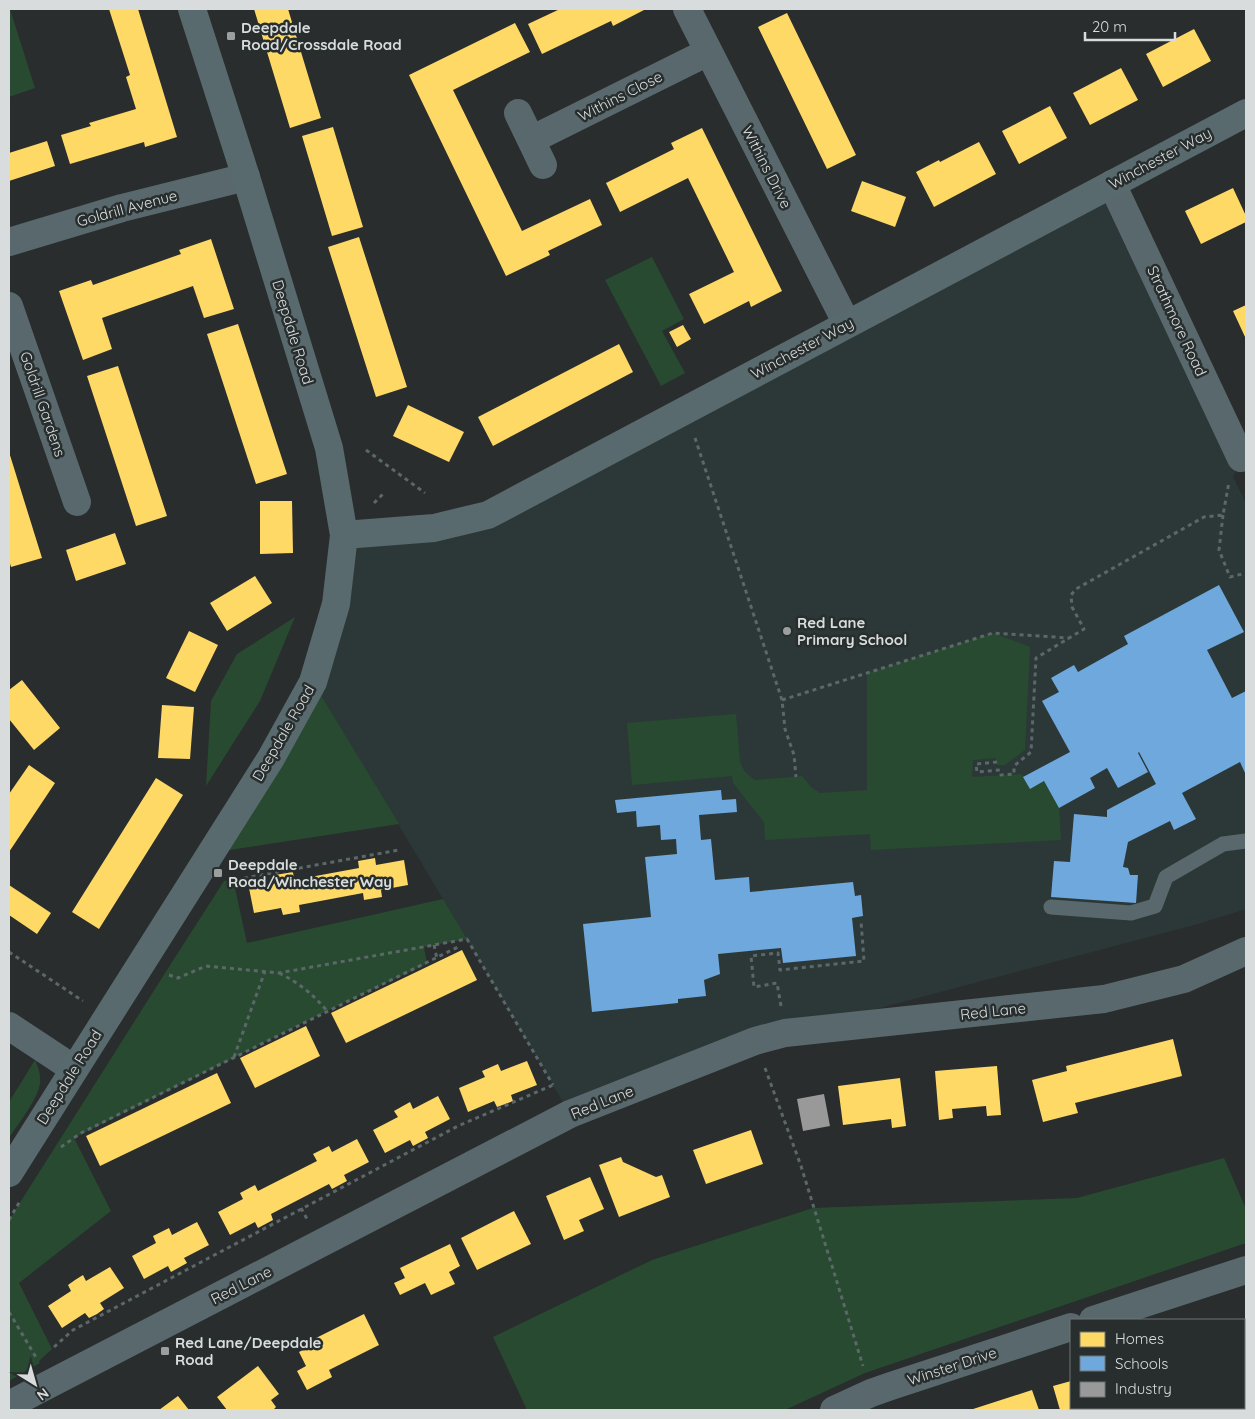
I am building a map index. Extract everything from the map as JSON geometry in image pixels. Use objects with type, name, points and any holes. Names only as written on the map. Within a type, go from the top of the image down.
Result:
[{"type":"street","name":"Deepdale Road","points":[[9,1173],[271,758],[313,682],[336,604],[344,535],[329,448],[246,177],[192,9]]},
{"type":"street","name":"Withins Drive","points":[[687,9],[847,324]]},
{"type":"street","name":"Withins Close","points":[[532,140],[708,52]]},
{"type":"street","points":[[518,113],[544,165]]},
{"type":"street","name":"Winchester Way","points":[[344,535],[434,528],[488,515],[1246,113]]},
{"type":"street","name":"Goldrill Avenue","points":[[9,242],[122,208],[246,177]]},
{"type":"street","name":"Strathmore Road","points":[[1112,184],[1241,458]]},
{"type":"street","name":"Goldrill Gardens","points":[[9,306],[77,502]]},
{"type":"street","name":"Red Lane","points":[[9,1405],[570,1114],[755,1041],[785,1033],[1104,999],[1184,979],[1246,951]]},
{"type":"street","points":[[9,1026],[74,1069]]},
{"type":"street","points":[[1096,1319],[1246,1270]]},
{"type":"street","name":"Winster Drive","points":[[834,1410],[871,1393],[1070,1327]]},
{"type":"lane","points":[[1051,907],[1132,913],[1155,906],[1166,877],[1223,844],[1246,842]]},
{"type":"path","points":[[695,438],[782,700],[785,729],[794,755],[796,777]]},
{"type":"path","points":[[366,450],[425,493]]},
{"type":"path","points":[[1241,458],[1230,474],[1219,550],[1230,577],[1246,573]]},
{"type":"path","points":[[997,762],[976,764],[976,772],[1000,770],[1001,775],[1014,774],[1014,766],[1032,752],[1036,658],[1084,629],[1072,607],[1070,595],[1076,589],[1204,517],[1223,515]]},
{"type":"path","points":[[782,700],[993,633],[1069,638]]},
{"type":"path","points":[[188,888],[399,850]]},
{"type":"path","points":[[785,1033],[777,983],[754,986],[751,956],[778,953],[780,970],[864,961],[861,921]]},
{"type":"path","points":[[52,1349],[72,1330],[302,1208],[458,1126],[553,1085],[467,939],[279,972],[206,966],[178,978],[142,961]]},
{"type":"path","points":[[434,945],[437,959]]},
{"type":"path","points":[[81,1133],[458,947]]},
{"type":"path","points":[[9,952],[107,1017]]},
{"type":"path","points":[[234,1057],[265,971]]},
{"type":"path","points":[[279,972],[300,984],[314,995],[327,1011]]},
{"type":"path","points":[[755,1041],[801,1166],[871,1393]]},
{"type":"path","points":[[9,1312],[52,1383]]},
{"type":"shaded area","name":"Red Lane Primary School","points":[[1112,184],[1241,458],[1233,477],[1246,503],[1246,909],[1198,924],[755,1041],[570,1114],[313,682],[344,535],[434,528]]},
{"type":"green space","points":[[9,9],[35,88],[9,97]]},
{"type":"green space","points":[[652,257],[684,319],[662,331],[685,373],[661,386],[605,280]]},
{"type":"green space","points":[[295,617],[260,701],[206,786],[211,701],[237,654]]},
{"type":"green space","points":[[993,633],[1030,647],[1025,750],[1005,765],[997,765],[996,758],[973,760],[972,777],[1022,774],[1030,789],[1044,781],[1059,808],[1061,840],[871,850],[870,834],[765,840],[764,822],[733,783],[732,776],[632,785],[627,723],[736,714],[740,762],[745,772],[755,780],[802,776],[811,787],[820,793],[867,790],[867,673]]},
{"type":"green space","points":[[313,682],[399,824],[210,853]]},
{"type":"green space","points":[[233,879],[247,943],[443,899],[467,939],[424,947],[427,964],[327,1011],[74,1138],[111,1211],[19,1283],[52,1349],[39,1361],[40,1363],[9,1381],[9,1220],[224,881]]},
{"type":"green space","points":[[35,1060],[40,1077],[36,1096],[9,1138],[9,1102]]},
{"type":"green space","points":[[1224,1158],[1246,1209],[1246,1243],[865,1373],[785,1410],[527,1410],[493,1337],[652,1260],[813,1208],[1077,1198]]},
{"type":"building: Homes","points":[[109,9],[138,9],[177,137],[145,147],[144,142],[70,164],[61,135],[91,126],[89,123],[136,109],[126,77],[130,75]]},
{"type":"building: Homes","points":[[254,9],[288,9],[321,118],[290,128]]},
{"type":"building: Homes","points":[[560,9],[644,10],[613,26],[611,21],[542,54],[528,24]]},
{"type":"building: Homes","points":[[787,13],[856,155],[827,169],[758,27]]},
{"type":"building: Homes","points":[[515,23],[530,52],[453,90],[522,231],[590,199],[602,225],[548,251],[550,255],[506,276],[409,75]]},
{"type":"building: Homes","points":[[1194,29],[1211,61],[1163,87],[1146,54]]},
{"type":"building: Homes","points":[[1121,68],[1138,100],[1090,125],[1073,93]]},
{"type":"building: Homes","points":[[1050,106],[1067,138],[1019,164],[1002,131]]},
{"type":"building: Homes","points":[[333,127],[363,227],[332,236],[302,136]]},
{"type":"building: Homes","points":[[702,128],[782,291],[751,307],[749,301],[704,324],[689,294],[734,272],[688,178],[620,212],[606,183],[674,149],[671,143]]},
{"type":"building: Homes","points":[[47,141],[55,166],[9,181],[9,153]]},
{"type":"building: Homes","points":[[979,142],[996,174],[934,207],[916,172]]},
{"type":"building: Homes","points":[[862,181],[906,197],[895,227],[851,211]]},
{"type":"building: Homes","points":[[1233,188],[1246,216],[1246,222],[1201,244],[1185,211]]},
{"type":"building: Homes","points":[[359,237],[407,387],[376,397],[328,247]]},
{"type":"building: Homes","points":[[211,239],[234,309],[204,318],[193,286],[102,318],[112,349],[83,360],[59,291],[91,280],[93,285],[181,254],[179,250]]},
{"type":"building: Homes","points":[[1246,305],[1246,339],[1233,311]]},
{"type":"building: Homes","points":[[238,324],[287,474],[256,484],[207,334]]},
{"type":"building: Homes","points":[[683,325],[691,339],[677,347],[669,332]]},
{"type":"building: Homes","points":[[619,344],[633,372],[493,446],[478,417]]},
{"type":"building: Homes","points":[[118,366],[167,516],[136,526],[87,376]]},
{"type":"building: Homes","points":[[408,405],[464,432],[449,462],[393,436]]},
{"type":"building: Homes","points":[[9,452],[42,558],[11,567],[9,560]]},
{"type":"building: Homes","points":[[260,501],[292,501],[293,553],[260,554]]},
{"type":"building: Homes","points":[[115,533],[126,564],[76,581],[66,550]]},
{"type":"building: Homes","points":[[255,576],[272,603],[227,631],[210,603]]},
{"type":"building: Homes","points":[[189,631],[218,645],[195,692],[166,678]]},
{"type":"building: Homes","points":[[22,680],[60,728],[34,750],[9,719],[9,690]]},
{"type":"building: Homes","points":[[162,705],[194,707],[190,759],[158,758]]},
{"type":"building: Homes","points":[[29,765],[55,783],[9,852],[9,794]]},
{"type":"building: Homes","points":[[156,778],[183,795],[99,929],[72,912]]},
{"type":"building: Homes","points":[[375,858],[376,865],[404,860],[408,885],[381,890],[382,897],[364,900],[363,893],[299,905],[300,912],[283,915],[281,908],[254,913],[249,888],[277,883],[275,875],[293,872],[294,880],[359,868],[358,861]]},
{"type":"building: Homes","points":[[9,885],[51,913],[37,934],[9,915]]},
{"type":"building: Homes","points":[[462,950],[477,980],[346,1043],[331,1013]]},
{"type":"building: Homes","points":[[306,1026],[320,1056],[255,1088],[240,1058]]},
{"type":"building: Homes","points":[[1173,1039],[1182,1076],[1075,1103],[1078,1113],[1043,1122],[1032,1080],[1067,1071],[1066,1066]]},
{"type":"building: Homes","points":[[527,1061],[537,1085],[511,1095],[513,1101],[497,1107],[494,1101],[468,1112],[459,1088],[485,1077],[482,1071],[498,1064],[501,1071]]},
{"type":"building: Homes","points":[[997,1066],[1001,1115],[987,1116],[986,1106],[952,1109],[953,1118],[939,1120],[935,1071]]},
{"type":"building: Homes","points":[[217,1073],[231,1103],[100,1166],[86,1136]]},
{"type":"building: Homes","points":[[900,1078],[906,1126],[892,1128],[891,1119],[843,1125],[838,1086]]},
{"type":"building: Homes","points":[[438,1096],[450,1119],[425,1132],[428,1138],[413,1146],[410,1140],[385,1153],[373,1130],[398,1117],[394,1111],[410,1102],[413,1109]]},
{"type":"building: Homes","points":[[751,1130],[763,1164],[706,1184],[693,1150]]},
{"type":"building: Homes","points":[[357,1139],[369,1162],[344,1175],[347,1181],[332,1189],[329,1184],[271,1214],[273,1220],[258,1228],[255,1222],[230,1235],[218,1212],[243,1199],[240,1193],[255,1185],[258,1191],[317,1161],[313,1154],[329,1146],[332,1152]]},
{"type":"building: Homes","points":[[621,1157],[623,1162],[656,1177],[662,1175],[670,1197],[619,1217],[599,1165]]},
{"type":"building: Homes","points":[[590,1177],[604,1209],[579,1220],[584,1231],[564,1240],[546,1196]]},
{"type":"building: Homes","points":[[514,1211],[531,1244],[477,1270],[461,1238]]},
{"type":"building: Homes","points":[[197,1222],[209,1245],[184,1258],[187,1263],[171,1272],[168,1266],[144,1279],[132,1256],[156,1243],[153,1236],[169,1228],[172,1235]]},
{"type":"building: Homes","points":[[450,1244],[460,1266],[449,1272],[455,1284],[431,1295],[425,1283],[400,1295],[394,1283],[405,1278],[400,1268]]},
{"type":"building: Homes","points":[[110,1267],[124,1288],[100,1303],[104,1309],[97,1314],[89,1318],[85,1313],[62,1328],[48,1306],[71,1291],[68,1285],[75,1280],[83,1275],[86,1281]]},
{"type":"building: Homes","points":[[364,1314],[379,1345],[329,1370],[332,1377],[307,1390],[297,1371],[306,1366],[299,1352],[314,1344],[312,1340]]},
{"type":"building: Homes","points":[[1245,1364],[1246,1365],[1245,1406]]},
{"type":"building: Homes","points":[[258,1366],[279,1394],[271,1400],[276,1407],[273,1410],[227,1410],[217,1397]]},
{"type":"building: Homes","points":[[1070,1381],[1070,1409],[1091,1409],[1060,1410],[1053,1386]]},
{"type":"building: Homes","points":[[1032,1390],[1039,1410],[970,1410]]},
{"type":"building: Homes","points":[[178,1396],[189,1410],[159,1410]]},
{"type":"building: Schools","points":[[1219,585],[1244,632],[1207,650],[1232,698],[1246,691],[1246,775],[1240,762],[1182,793],[1196,819],[1174,830],[1170,821],[1128,842],[1123,867],[1128,868],[1130,875],[1138,875],[1136,903],[1051,897],[1054,861],[1070,862],[1074,814],[1107,817],[1107,810],[1156,784],[1139,752],[1148,772],[1118,788],[1107,768],[1090,778],[1095,788],[1059,808],[1044,781],[1030,789],[1023,777],[1070,752],[1042,701],[1059,692],[1051,678],[1074,665],[1078,672],[1128,644],[1124,636]]},
{"type":"building: Schools","points":[[721,790],[722,800],[736,799],[737,812],[699,815],[701,840],[711,839],[715,880],[749,877],[750,892],[853,882],[855,896],[861,895],[863,916],[852,918],[856,956],[783,963],[781,948],[718,954],[720,974],[704,980],[706,996],[678,999],[678,1003],[592,1012],[583,924],[651,917],[645,857],[677,854],[676,839],[661,840],[660,825],[637,827],[636,811],[617,813],[615,800]]},
{"type":"building: Industry","points":[[824,1094],[830,1126],[803,1131],[797,1099]]},
{"type":"place","name":"Deepdale Road/Crossdale Road","points":[[231,36]]},
{"type":"place","name":"Red Lane Primary School","points":[[787,631]]},
{"type":"place","name":"Deepdale Road/Winchester Way","points":[[218,873]]},
{"type":"place","name":"Red Lane/Deepdale Road","points":[[165,1351]]}]
